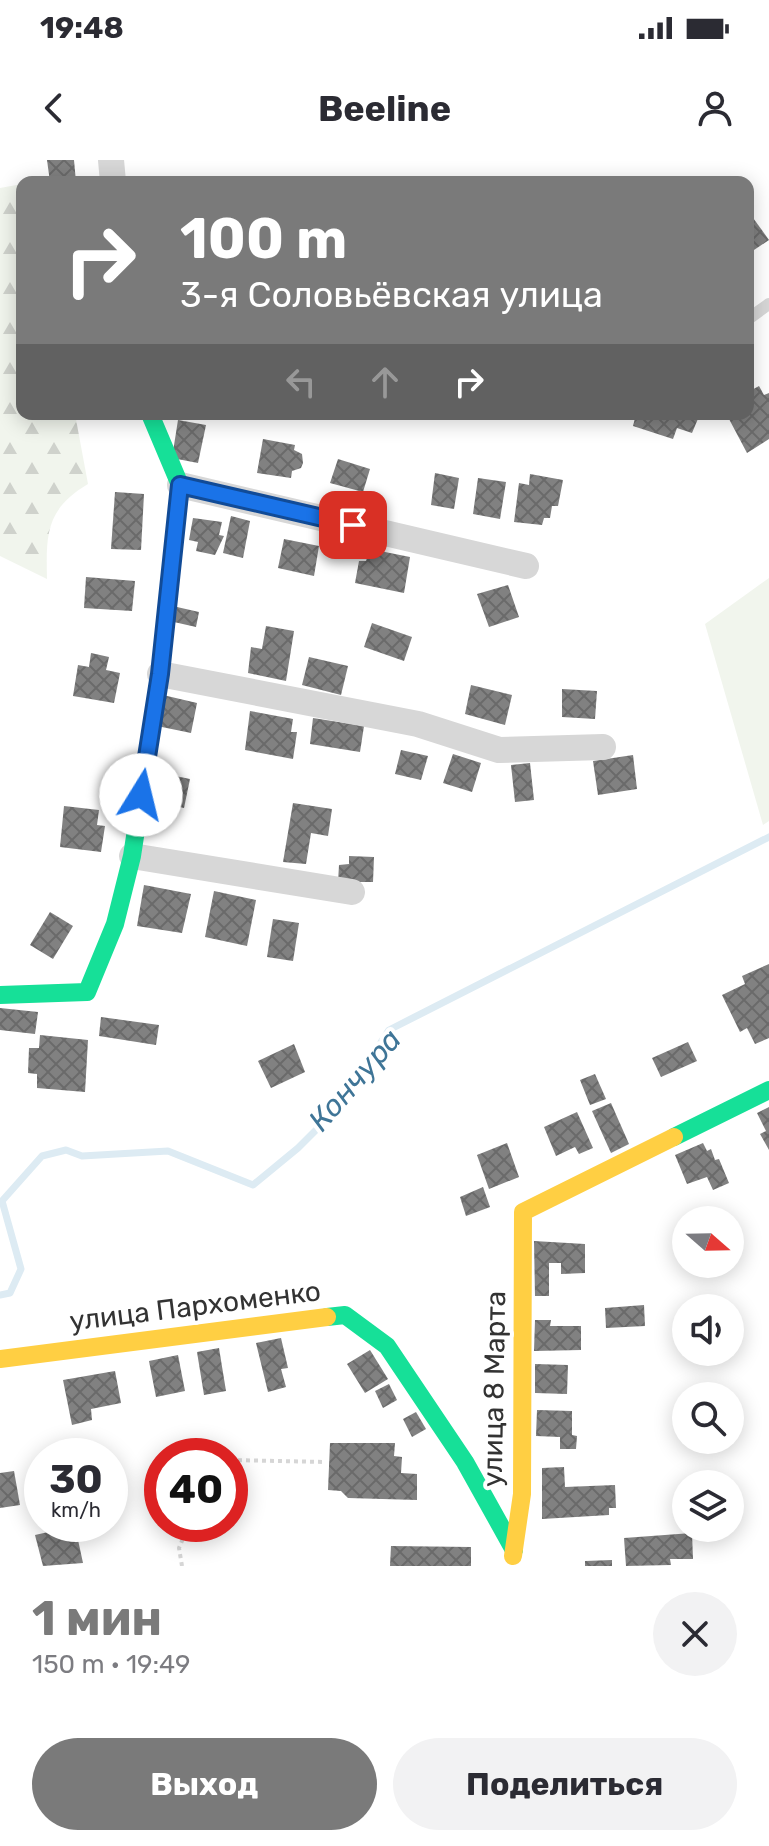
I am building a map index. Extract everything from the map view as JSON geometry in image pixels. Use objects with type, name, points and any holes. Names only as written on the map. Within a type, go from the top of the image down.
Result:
[{"type":"street","points":[[0,995],[87,992],[115,924],[132,856],[160,674],[180,485],[153,420]]},
{"type":"street","points":[[180,485],[526,566]]},
{"type":"street","points":[[160,674],[418,724],[499,750],[603,747]]},
{"type":"street","points":[[132,856],[352,892]]},
{"type":"street","name":"улица 8 Марта","points":[[513,1558],[522,1494],[523,1212],[769,1090]]},
{"type":"street","name":"улица Пархоменко","points":[[0,1359],[345,1315],[387,1346],[465,1462],[513,1558]]},
{"type":"path","points":[[248,1460],[325,1462]]},
{"type":"path","points":[[182,1542],[179,1548],[182,1566]]},
{"type":"green space","points":[[16,185],[16,420],[76,420],[88,484],[64,503],[51,524],[47,579],[0,556],[0,188]]},
{"type":"green space","points":[[769,578],[769,821],[763,825],[705,624]]},
{"type":"building","points":[[47,160],[74,160],[75,176],[49,176]]},
{"type":"building","points":[[754,219],[769,240],[754,250]]},
{"type":"building","points":[[759,386],[764,395],[769,393],[769,439],[747,453],[730,420],[754,420],[754,389]]},
{"type":"building","points":[[178,420],[206,425],[198,463],[172,458]]},
{"type":"building","points":[[634,420],[697,420],[692,433],[677,428],[673,439],[633,426]]},
{"type":"building","points":[[263,439],[295,445],[294,450],[302,454],[301,468],[292,471],[291,478],[257,473]]},
{"type":"building","points":[[338,459],[370,469],[363,492],[330,483]]},
{"type":"building","points":[[435,473],[459,478],[454,509],[431,505]]},
{"type":"building","points":[[530,474],[563,480],[558,506],[552,506],[550,518],[544,518],[542,525],[514,522],[519,483],[529,485]]},
{"type":"building","points":[[478,478],[506,482],[500,519],[473,514]]},
{"type":"building","points":[[115,492],[144,494],[141,550],[111,549]]},
{"type":"building","points":[[231,516],[250,521],[243,558],[223,553]]},
{"type":"building","points":[[193,518],[222,522],[219,535],[224,536],[215,555],[196,551],[198,542],[189,540]]},
{"type":"building","points":[[284,539],[319,546],[314,576],[278,568]]},
{"type":"building","points":[[370,549],[410,557],[404,593],[355,583],[359,561],[366,561]]},
{"type":"building","points":[[86,577],[135,581],[132,611],[84,608]]},
{"type":"building","points":[[508,585],[519,617],[489,627],[477,594]]},
{"type":"building","points":[[177,607],[199,612],[196,627],[174,622]]},
{"type":"building","points":[[372,623],[412,637],[404,661],[364,647]]},
{"type":"building","points":[[266,626],[294,631],[286,681],[248,673],[251,647],[262,649]]},
{"type":"building","points":[[91,653],[109,657],[106,670],[120,673],[114,703],[73,696],[78,665],[89,667]]},
{"type":"building","points":[[309,657],[348,666],[341,695],[302,685]]},
{"type":"building","points":[[471,685],[512,695],[505,725],[465,714]]},
{"type":"building","points":[[562,689],[597,691],[595,719],[562,717]]},
{"type":"building","points":[[163,695],[197,703],[191,733],[157,726]]},
{"type":"building","points":[[250,711],[293,719],[291,732],[297,732],[293,759],[245,750]]},
{"type":"building","points":[[313,718],[364,726],[360,752],[310,744]]},
{"type":"building","points":[[401,750],[428,756],[421,780],[395,774]]},
{"type":"building","points":[[453,754],[481,763],[472,792],[443,783]]},
{"type":"building","points":[[633,755],[637,789],[598,795],[593,761]]},
{"type":"building","points":[[530,763],[534,800],[515,802],[511,765]]},
{"type":"building","points":[[146,770],[190,779],[184,808],[141,799]]},
{"type":"building","points":[[293,803],[332,809],[328,836],[311,833],[306,864],[283,862]]},
{"type":"building","points":[[64,806],[99,810],[97,825],[105,826],[101,852],[60,847]]},
{"type":"building","points":[[349,856],[374,857],[373,882],[338,882],[339,865],[349,864]]},
{"type":"building","points":[[144,885],[191,894],[182,933],[137,926]]},
{"type":"building","points":[[214,891],[256,900],[247,946],[205,937]]},
{"type":"building","points":[[50,912],[73,926],[53,959],[30,945]]},
{"type":"building","points":[[273,919],[299,923],[293,961],[267,957]]},
{"type":"building","points":[[769,964],[769,1038],[755,1044],[747,1028],[740,1032],[722,995],[745,984],[742,976]]},
{"type":"building","points":[[0,1008],[38,1012],[35,1034],[0,1030]]},
{"type":"building","points":[[101,1017],[159,1025],[156,1045],[99,1036]]},
{"type":"building","points":[[40,1035],[88,1040],[85,1092],[37,1088],[37,1074],[28,1073],[29,1048],[39,1048]]},
{"type":"building","points":[[688,1042],[697,1061],[661,1077],[652,1058]]},
{"type":"building","points":[[294,1044],[305,1072],[271,1088],[258,1061]]},
{"type":"building","points":[[595,1074],[606,1099],[590,1105],[580,1080]]},
{"type":"building","points":[[611,1103],[629,1144],[611,1153],[592,1111]]},
{"type":"building","points":[[769,1107],[769,1150],[760,1134],[766,1131],[757,1113]]},
{"type":"building","points":[[577,1112],[593,1148],[579,1154],[575,1147],[556,1156],[544,1127]]},
{"type":"building","points":[[507,1143],[519,1177],[489,1189],[477,1155]]},
{"type":"building","points":[[703,1143],[707,1151],[711,1149],[715,1160],[719,1159],[729,1183],[713,1190],[707,1177],[687,1184],[675,1155]]},
{"type":"building","points":[[483,1187],[490,1207],[466,1216],[460,1197]]},
{"type":"building","points":[[534,1241],[585,1244],[585,1273],[561,1274],[561,1263],[549,1263],[549,1296],[535,1296]]},
{"type":"building","points":[[644,1305],[645,1326],[606,1328],[605,1308]]},
{"type":"building","points":[[535,1320],[551,1320],[550,1326],[581,1326],[581,1350],[534,1351]]},
{"type":"building","points":[[281,1338],[288,1368],[281,1369],[286,1387],[268,1392],[256,1343]]},
{"type":"building","points":[[219,1348],[226,1391],[204,1395],[197,1352]]},
{"type":"building","points":[[370,1350],[388,1379],[365,1393],[347,1364]]},
{"type":"building","points":[[178,1355],[185,1391],[156,1397],[149,1361]]},
{"type":"building","points":[[535,1364],[568,1365],[567,1394],[535,1393]]},
{"type":"building","points":[[115,1371],[121,1403],[91,1409],[92,1420],[72,1425],[63,1380]]},
{"type":"building","points":[[389,1384],[397,1400],[383,1408],[375,1391]]},
{"type":"building","points":[[537,1410],[572,1411],[572,1435],[577,1436],[576,1449],[560,1449],[560,1437],[536,1436]]},
{"type":"building","points":[[416,1412],[426,1429],[412,1437],[403,1419]]},
{"type":"building","points":[[330,1443],[395,1443],[394,1456],[402,1457],[401,1473],[417,1474],[417,1500],[348,1498],[341,1491],[328,1490]]},
{"type":"building","points":[[564,1467],[565,1487],[615,1485],[616,1508],[609,1508],[609,1515],[542,1519],[542,1468]]},
{"type":"building","points":[[14,1471],[20,1505],[0,1508],[0,1473]]},
{"type":"building","points":[[672,1534],[672,1542],[692,1542],[693,1559],[670,1559],[671,1565],[626,1566],[624,1538]]},
{"type":"building","points":[[37,1542],[78,1542],[83,1563],[43,1566]]},
{"type":"building","points":[[391,1546],[471,1547],[471,1566],[390,1566]]},
{"type":"building","points":[[612,1560],[612,1566],[585,1566],[585,1561]]},
{"type":"waterway","name":"Кончура","points":[[0,1295],[10,1293],[21,1269],[2,1201],[42,1156],[66,1150],[82,1156],[168,1151],[253,1185],[298,1148],[340,1106],[389,1030],[769,837]]},
{"type":"traffic: fast","points":[[0,995],[87,992],[115,924],[132,856],[160,674],[180,485],[153,420]]},
{"type":"traffic: fast","points":[[674,1137],[769,1090]]},
{"type":"traffic: fast","points":[[327,1317],[345,1315],[387,1346],[465,1462],[514,1550]]},
{"type":"traffic: slow","points":[[513,1556],[522,1494],[523,1212],[674,1137]]},
{"type":"traffic: slow","points":[[0,1359],[327,1317]]},
{"type":"route","points":[[141,795],[160,674],[180,485],[353,525]]}]
